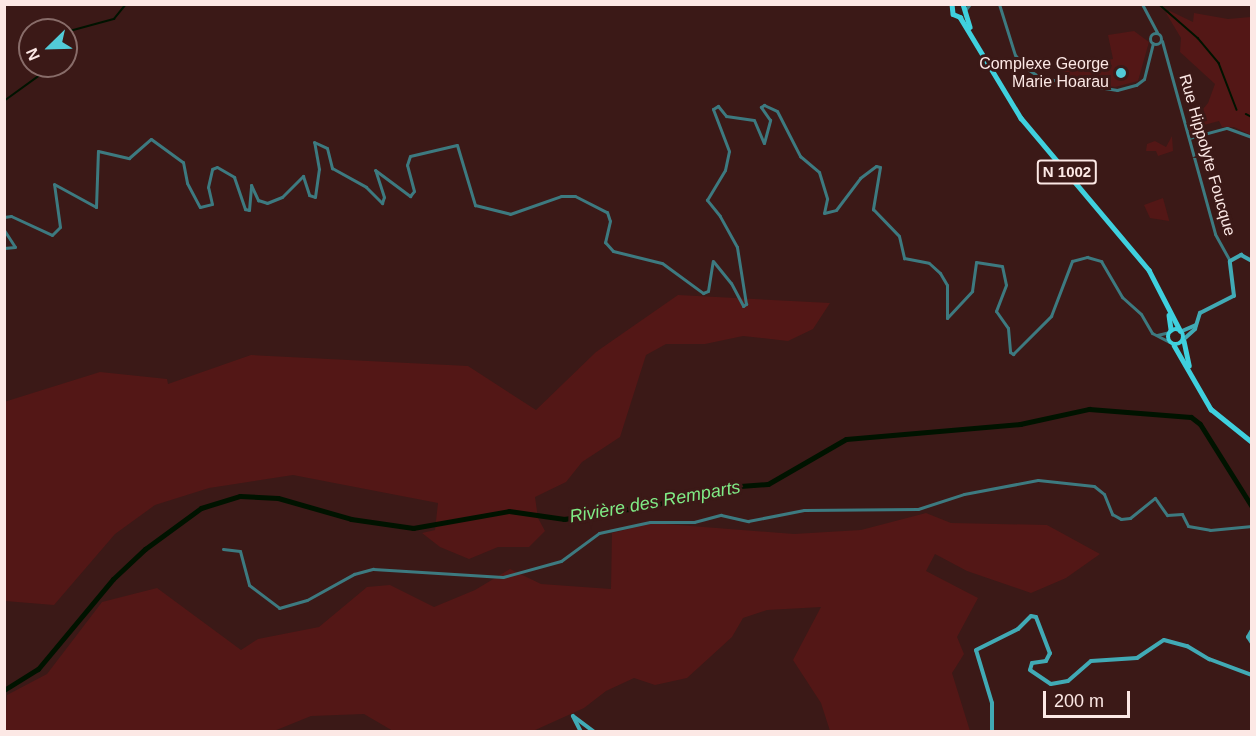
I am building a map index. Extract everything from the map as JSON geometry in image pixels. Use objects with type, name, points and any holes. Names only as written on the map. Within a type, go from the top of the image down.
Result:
[{"type":"main road","points":[[953,5],[953,14],[963,9]]},
{"type":"main road","name":"N 1002","points":[[963,9],[973,35],[1022,118],[1139,256],[1181,330]]},
{"type":"main road","points":[[1172,344],[1184,340],[1196,324],[1200,313],[1224,304],[1234,295],[1230,261],[1241,255],[1251,261]]},
{"type":"main road","name":"N 1002","points":[[1166,303],[1171,331]]},
{"type":"main road","points":[[1196,324],[1171,331],[1172,344],[1190,370],[1211,409],[1251,442]]},
{"type":"main road","points":[[1181,330],[1190,370]]},
{"type":"main road","points":[[992,732],[992,703],[976,656],[978,647],[1008,634],[1034,616],[1050,653],[1046,661],[1032,663],[1030,670],[1051,684],[1068,681],[1091,661],[1137,658],[1164,640],[1187,646],[1209,659],[1251,675]]},
{"type":"main road","points":[[1251,630],[1248,634],[1251,643]]},
{"type":"main road","points":[[581,732],[573,716],[579,717],[594,732]]},
{"type":"street","points":[[963,9],[970,4]]},
{"type":"street","points":[[997,4],[1005,15],[1014,52],[1026,68],[1041,78],[1117,90],[1136,85],[1144,79],[1149,48],[1157,43]]},
{"type":"street","points":[[1142,4],[1152,23],[1157,43]]},
{"type":"street","points":[[1155,34],[1157,43]]},
{"type":"street","name":"Rue Hippolyte Foucque","points":[[1157,43],[1165,54],[1215,234],[1230,261]]},
{"type":"street","points":[[4,218],[15,217],[52,235],[60,227],[54,184],[96,207],[98,151],[129,158],[151,139],[183,162],[187,183],[200,207],[212,204],[208,187],[212,169],[217,166],[234,177],[247,211],[251,185],[258,200],[267,203],[282,197],[303,176],[309,195],[315,196],[319,169],[314,142],[327,148],[337,172],[366,187],[382,203],[383,194],[375,170],[412,195],[407,165],[410,156],[457,145],[475,205],[510,214],[561,196],[575,196],[607,212],[610,221],[605,242],[613,251],[662,263],[704,293],[708,291],[713,261],[731,283],[743,306],[746,304],[737,247],[720,216],[707,200],[725,170],[729,151],[713,109],[718,106],[726,116],[754,120],[764,143],[770,116],[761,107],[764,105],[777,111],[800,156],[819,172],[827,199],[824,213],[836,210],[860,178],[876,166],[880,167],[873,209],[899,236],[904,258],[929,263],[943,278],[947,318],[972,291],[976,262],[985,260],[1005,268],[1006,285],[996,311],[1008,328],[1012,355],[1052,316],[1072,261],[1079,256],[1101,261],[1122,297],[1155,336],[1172,344]]},
{"type":"street","points":[[1189,138],[1227,128],[1251,137]]},
{"type":"street","points":[[4,230],[15,247],[4,248]]},
{"type":"street","points":[[1155,336],[1171,331]]},
{"type":"street","points":[[223,549],[240,551],[249,585],[279,608],[307,600],[354,574],[374,569],[503,577],[561,561],[599,533],[650,522],[694,522],[721,515],[748,520],[804,510],[918,509],[964,494],[1038,480],[1094,486],[1104,494],[1112,514],[1121,519],[1130,518],[1155,498],[1167,515],[1182,514],[1188,526],[1207,530],[1251,526]]},
{"type":"shaded area","points":[[1170,11],[1193,22],[1194,13],[1228,19],[1251,17],[1251,135],[1234,127],[1222,127],[1219,121],[1204,125],[1203,131],[1196,134],[1190,131],[1188,127],[1208,103],[1215,84],[1180,52],[1181,38],[1166,13]]},
{"type":"shaded area","points":[[1134,31],[1149,42],[1138,81],[1115,87],[1064,79],[1061,70],[1113,59],[1108,35]]},
{"type":"shaded area","points":[[1172,136],[1173,151],[1158,156],[1156,151],[1146,151],[1147,144],[1155,141],[1166,147]]},
{"type":"shaded area","points":[[1163,198],[1169,221],[1150,218],[1144,205]]},
{"type":"shaded area","points":[[678,295],[830,303],[813,329],[788,341],[743,336],[705,344],[666,344],[646,355],[620,437],[582,462],[566,482],[535,497],[538,518],[545,531],[529,547],[498,547],[469,559],[440,547],[422,533],[435,530],[438,503],[293,475],[209,488],[155,505],[115,534],[54,605],[5,601],[4,402],[100,372],[167,379],[168,384],[251,355],[468,366],[536,410],[596,352]]},
{"type":"shaded area","points":[[926,513],[951,523],[1047,525],[1100,554],[1066,578],[1031,593],[967,571],[935,554],[926,571],[978,598],[957,637],[964,654],[952,673],[970,731],[830,731],[821,703],[793,660],[821,607],[767,610],[743,618],[732,637],[687,678],[655,685],[634,678],[606,691],[584,708],[533,731],[393,731],[364,714],[311,716],[274,731],[5,732],[7,695],[47,674],[102,602],[157,588],[241,650],[258,639],[319,627],[367,587],[390,585],[434,607],[475,590],[510,569],[541,584],[611,589],[612,533],[653,523],[794,534],[861,530]]},
{"type":"waterway","points":[[78,29],[114,19],[126,4]]},
{"type":"waterway","points":[[1159,4],[1198,38],[1219,63],[1237,110]]},
{"type":"waterway","points":[[4,101],[36,78]]},
{"type":"waterway","points":[[1246,114],[1252,117]]},
{"type":"waterway","name":"Rivière des Remparts","points":[[4,690],[38,669],[113,579],[145,549],[201,508],[240,496],[278,498],[351,519],[413,528],[509,511],[564,519],[654,505],[713,488],[768,484],[846,439],[1020,424],[1089,409],[1191,417],[1200,424],[1252,507]]},
{"type":"place","name":"Complexe George Marie Hoarau","points":[[1121,73]]}]
